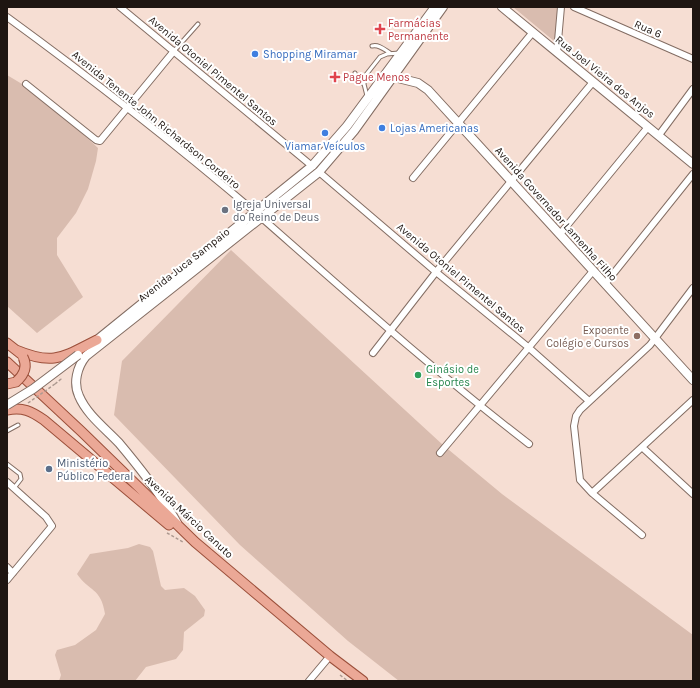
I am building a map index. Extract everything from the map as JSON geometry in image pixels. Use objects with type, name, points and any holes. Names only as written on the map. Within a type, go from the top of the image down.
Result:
[{"type":"main road","name":"Avenida Juca Sampaio","points":[[7,405],[78,356],[312,166],[334,143],[434,7]]},
{"type":"main road","name":"Avenida Juca Sampaio","points":[[182,530],[170,510],[138,466],[84,405],[76,387],[77,374],[82,362],[86,356],[319,172],[354,131],[443,7]]},
{"type":"main road","name":"Rua Joel Vieira dos Anjos","points":[[502,7],[693,164]]},
{"type":"main road","name":"Avenida Governador Lamenha Filho","points":[[394,77],[413,81],[428,90],[693,380]]},
{"type":"main road","points":[[7,343],[20,353],[34,358],[51,359],[62,357],[97,340]]},
{"type":"main road","points":[[7,384],[16,382],[24,372],[26,362],[20,353]]},
{"type":"main road","name":"Avenida Márcio Canuto","points":[[7,362],[82,432],[182,530],[191,544],[363,681]]},
{"type":"main road","points":[[7,410],[18,408],[29,410],[44,420],[191,544]]},
{"type":"street","name":"Avenida Otoniel Pimentel Santos","points":[[120,7],[312,166]]},
{"type":"street","points":[[557,52],[561,7]]},
{"type":"street","name":"Rua 6","points":[[574,7],[693,59]]},
{"type":"street","name":"Avenida Tenente John Richardson Cordeiro","points":[[7,17],[127,108],[254,212],[478,405],[529,444]]},
{"type":"street","points":[[413,178],[533,32]]},
{"type":"street","points":[[26,84],[96,140],[102,139],[174,51]]},
{"type":"street","points":[[373,353],[390,328],[593,82]]},
{"type":"street","points":[[659,135],[693,89]]},
{"type":"street","points":[[560,234],[648,126]]},
{"type":"street","name":"Avenida Otoniel Pimentel Santos","points":[[319,172],[436,272],[528,347],[589,401]]},
{"type":"street","points":[[605,284],[693,174]]},
{"type":"street","points":[[440,453],[478,405],[593,270]]},
{"type":"street","points":[[642,535],[592,493],[580,480],[574,426],[576,416],[589,401],[650,345],[693,288]]},
{"type":"street","points":[[592,493],[643,448],[693,400]]},
{"type":"street","points":[[643,448],[693,494]]},
{"type":"street","points":[[7,482],[46,517],[52,526],[7,580]]},
{"type":"street","points":[[7,567],[13,573]]},
{"type":"street","points":[[309,681],[330,656]]},
{"type":"lane","points":[[174,51],[198,24]]},
{"type":"lane","points":[[372,46],[375,45],[391,53]]},
{"type":"lane","points":[[368,97],[364,84],[365,76],[376,61],[384,55],[401,53]]},
{"type":"lane","points":[[355,74],[357,80],[364,84]]},
{"type":"lane","points":[[7,431],[18,426]]},
{"type":"lane","points":[[7,464],[20,474],[21,479],[14,488]]},
{"type":"path","points":[[28,403],[61,379]]},
{"type":"path","points":[[165,532],[191,544]]},
{"type":"path","points":[[336,671],[348,681]]},
{"type":"shaded area","points":[[513,7],[561,7],[560,46]]},
{"type":"shaded area","points":[[7,75],[42,96],[98,148],[88,189],[76,213],[57,238],[57,255],[83,297],[37,333],[7,306]]},
{"type":"shaded area","points":[[231,250],[443,445],[502,494],[693,635],[693,681],[399,681],[348,641],[240,545],[114,415],[122,361]]},
{"type":"shaded area","points":[[139,544],[150,547],[153,551],[161,586],[165,590],[184,588],[195,596],[205,610],[204,616],[184,632],[183,650],[176,659],[146,667],[135,681],[59,681],[61,675],[55,655],[57,650],[75,645],[96,630],[105,614],[98,594],[81,580],[77,574],[90,554],[128,548]]},
{"type":"place","name":"Farmácias Permanente","points":[[380,29]]},
{"type":"place","name":"Shopping Miramar","points":[[255,54]]},
{"type":"place","name":"Pague Menos","points":[[335,77]]},
{"type":"place","name":"Lojas Americanas","points":[[382,128]]},
{"type":"place","name":"Viamar Veículos","points":[[325,133]]},
{"type":"place","name":"Igreja Universal do Reino de Deus","points":[[225,210]]},
{"type":"place","name":"Expoente Colégio e Cursos","points":[[637,336]]},
{"type":"place","name":"Ginásio de Esportes","points":[[418,375]]},
{"type":"place","name":"Ministério Público Federal","points":[[49,469]]}]
